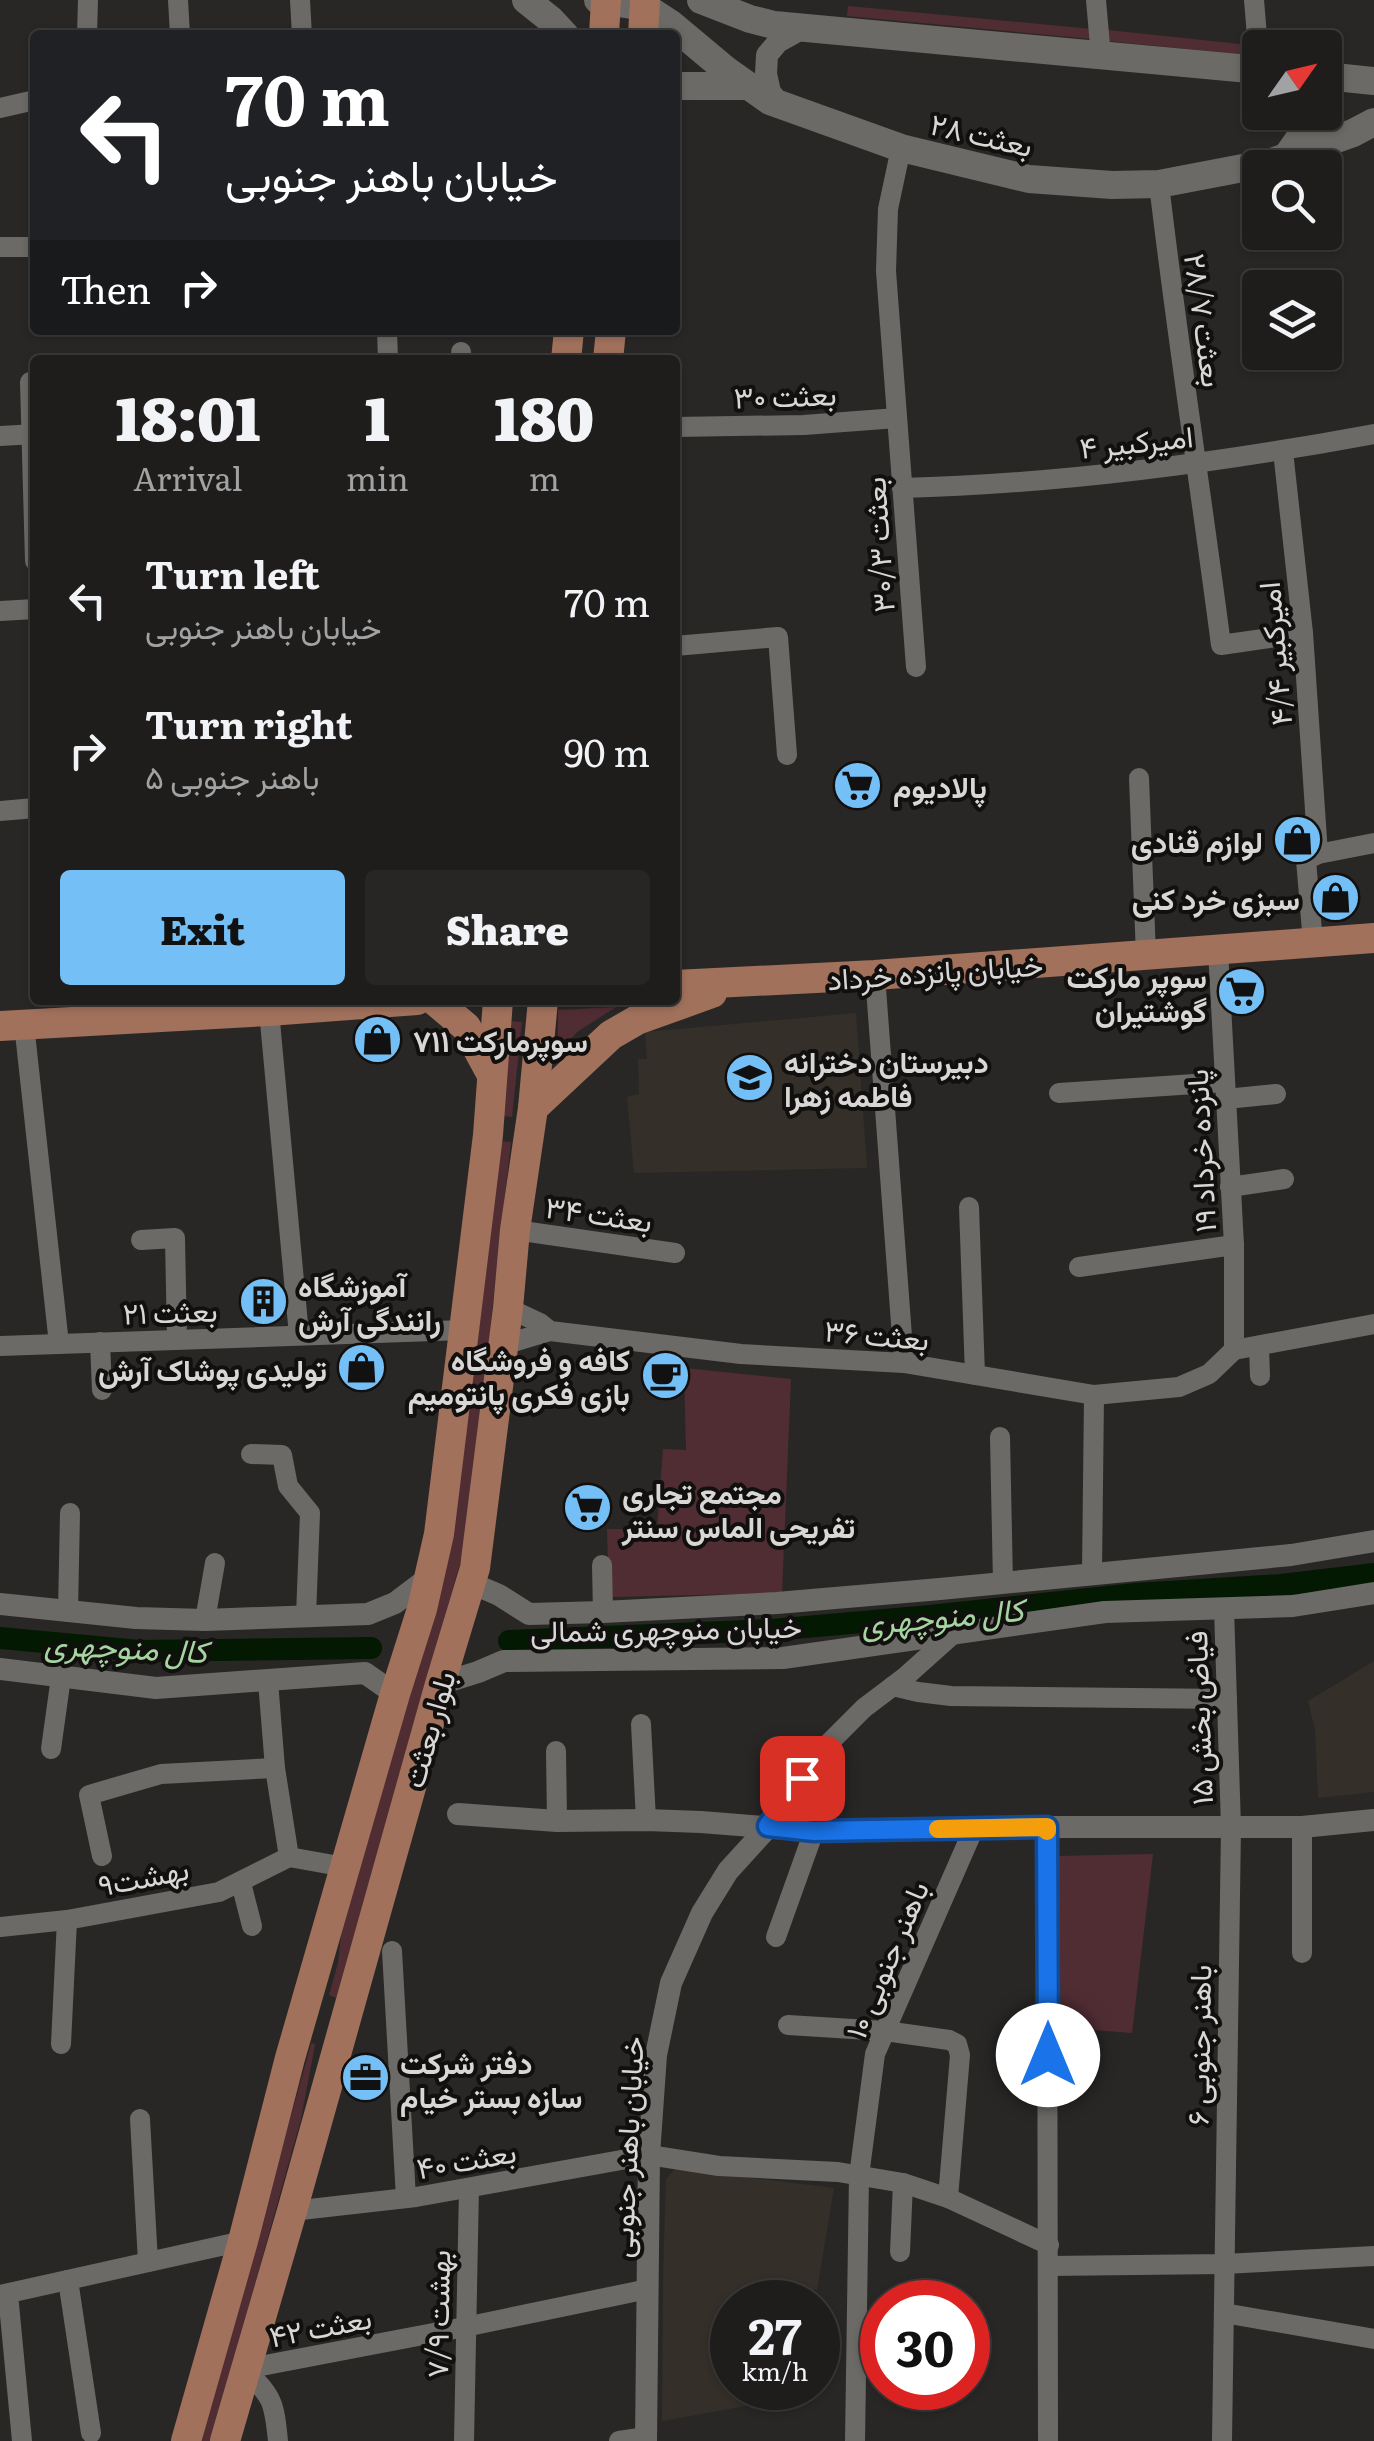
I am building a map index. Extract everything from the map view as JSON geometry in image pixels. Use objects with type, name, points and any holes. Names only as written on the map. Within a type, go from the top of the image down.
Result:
[{"type":"main road","points":[[526,0],[560,30]]},
{"type":"main road","name":"بعثت ۲۸","points":[[598,0],[671,24],[678,30]]},
{"type":"main road","points":[[604,30],[606,0]]},
{"type":"main road","points":[[701,0],[774,25],[1242,68]]},
{"type":"main road","name":"بعثت ۲۸","points":[[680,31],[747,86],[780,104],[901,148],[1028,179],[1112,186],[1159,184],[1242,167]]},
{"type":"main road","points":[[1342,78],[1374,81]]},
{"type":"main road","points":[[680,86],[747,86]]},
{"type":"main road","name":"بعثت ۲۸","points":[[1305,150],[1374,122]]},
{"type":"main road","name":"خیابان پانزده خرداد","points":[[680,985],[875,975],[1374,938]]},
{"type":"main road","points":[[680,978],[734,982]]},
{"type":"main road","points":[[680,1003],[734,982]]},
{"type":"main road","points":[[440,1005],[466,1026],[492,1074]]},
{"type":"main road","name":"بلوار بعثت","points":[[186,2441],[302,2015],[422,1609],[439,1534],[488,1135],[498,1005]]},
{"type":"main road","name":"بلوار بعثت","points":[[225,2441],[471,1583],[534,1108],[542,1005]]},
{"type":"main road","points":[[534,1108],[611,1035],[675,1005]]},
{"type":"main road","points":[[12,1025],[60,1011],[269,1006]]},
{"type":"main road","points":[[488,1135],[529,1140]]},
{"type":"main road","points":[[302,2015],[343,2027]]},
{"type":"street","points":[[87,30],[88,0]]},
{"type":"street","points":[[178,0],[180,30]]},
{"type":"street","points":[[300,0],[302,30]]},
{"type":"street","points":[[1254,0],[1257,30]]},
{"type":"street","points":[[1097,10],[1101,56]]},
{"type":"street","points":[[780,104],[770,92],[767,56],[778,42],[803,28]]},
{"type":"street","points":[[0,108],[30,101]]},
{"type":"street","name":"بعثت ۳۰/۳","points":[[901,148],[888,209],[886,271],[916,667]]},
{"type":"street","name":"بعثت ۲۸/۷","points":[[1159,184],[1221,645],[1302,633]]},
{"type":"street","points":[[0,247],[30,247]]},
{"type":"street","name":"بعثت ۳۰","points":[[680,427],[804,425],[897,418]]},
{"type":"street","points":[[0,436],[30,434]]},
{"type":"street","name":"امیرکبیر ۴","points":[[902,488],[991,486],[1198,464],[1374,434]]},
{"type":"street","name":"امیرکبیر ۴/۴","points":[[1284,451],[1318,854],[1306,860],[1313,942]]},
{"type":"street","points":[[0,611],[30,610]]},
{"type":"street","points":[[680,646],[778,637],[787,755]]},
{"type":"street","points":[[1140,778],[1146,955]]},
{"type":"street","points":[[0,811],[30,808]]},
{"type":"street","points":[[1318,854],[1374,842]]},
{"type":"street","name":"پانزده خرداد ۱۹","points":[[1218,950],[1234,1245],[1234,1350]]},
{"type":"street","points":[[875,975],[904,1362]]},
{"type":"street","points":[[269,1006],[299,1335]]},
{"type":"street","points":[[12,1025],[45,1213],[59,1344]]},
{"type":"street","points":[[1059,1093],[1225,1090],[1276,1094]]},
{"type":"street","points":[[1230,1186],[1284,1179]]},
{"type":"street","points":[[969,1207],[974,1374]]},
{"type":"street","name":"بعثت ۳۴","points":[[515,1230],[675,1253]]},
{"type":"street","points":[[141,1240],[175,1238],[177,1340]]},
{"type":"street","points":[[1079,1267],[1234,1245]]},
{"type":"street","name":"بعثت ۳۶","points":[[508,1308],[550,1331],[741,1354],[904,1362],[1094,1395],[1179,1387],[1210,1374],[1234,1350]]},
{"type":"street","points":[[1234,1350],[1374,1324]]},
{"type":"street","name":"بعثت ۲۱","points":[[0,1346],[463,1330]]},
{"type":"street","points":[[503,1346],[550,1331]]},
{"type":"street","points":[[100,1342],[102,1390]]},
{"type":"street","points":[[1259,1346],[1260,1376]]},
{"type":"street","points":[[1092,1573],[1094,1395]]},
{"type":"street","points":[[1000,1436],[1003,1583]]},
{"type":"street","points":[[251,1454],[282,1454],[288,1486],[310,1513],[306,1616]]},
{"type":"street","points":[[68,1612],[70,1513]]},
{"type":"street","name":"خیابان منوچهری شمالی","points":[[471,1583],[530,1614],[603,1612],[777,1603],[1003,1583],[1291,1556],[1374,1541]]},
{"type":"street","points":[[205,1620],[215,1563]]},
{"type":"street","points":[[602,1565],[603,1612]]},
{"type":"street","points":[[0,1604],[136,1618],[205,1620],[368,1614],[394,1603],[428,1578]]},
{"type":"street","name":"خیابان منوچهری شمالی","points":[[440,1684],[504,1661],[783,1658],[1105,1612],[1292,1606],[1374,1593]]},
{"type":"street","name":"فیاض بخش ۱۵","points":[[1224,1608],[1230,1828]]},
{"type":"street","points":[[768,1826],[818,1754],[864,1708],[952,1635]]},
{"type":"street","points":[[0,1669],[156,1688],[365,1673],[395,1694]]},
{"type":"street","points":[[51,1749],[61,1677]]},
{"type":"street","points":[[268,1681],[275,1768],[289,1856],[345,1867]]},
{"type":"street","points":[[893,1686],[951,1696],[1227,1698]]},
{"type":"street","points":[[641,1724],[646,1820]]},
{"type":"street","points":[[556,1750],[557,1821]]},
{"type":"street","points":[[102,1856],[89,1795],[161,1774],[275,1768]]},
{"type":"street","points":[[458,1814],[814,1831],[1230,1828],[1374,1820]]},
{"type":"street","name":"خیابان باهنر جنوبی","points":[[646,2439],[649,2155],[656,2055],[671,1982],[702,1913],[728,1872],[768,1826]]},
{"type":"street","points":[[1302,1826],[1302,1953]]},
{"type":"street","points":[[1047,1827],[1048,2441]]},
{"type":"street","name":"باهنر جنوبی ۱۰","points":[[856,2441],[859,2176],[874,2054],[974,1828]]},
{"type":"street","name":"باهنر جنوبی ۶","points":[[1222,2441],[1230,1828]]},
{"type":"street","points":[[776,1936],[814,1831]]},
{"type":"street","name":"بهشت۹","points":[[0,1927],[67,1920],[219,1892],[289,1856]]},
{"type":"street","points":[[241,1882],[252,1926]]},
{"type":"street","points":[[61,2044],[67,1920]]},
{"type":"street","points":[[392,1951],[406,2198]]},
{"type":"street","points":[[788,2025],[886,2031],[956,2044],[960,2054],[948,2198]]},
{"type":"street","points":[[140,2119],[148,2262]]},
{"type":"street","name":"بعثت ۴۰","points":[[292,2211],[470,2188],[649,2155],[719,2166],[838,2172],[902,2183],[948,2198],[1048,2256]]},
{"type":"street","points":[[900,2252],[902,2183]]},
{"type":"street","name":"بهشت ۷/۹","points":[[464,2441],[470,2188]]},
{"type":"street","points":[[21,2434],[4,2294],[243,2241]]},
{"type":"street","points":[[1048,2256],[1224,2264],[1374,2256]]},
{"type":"street","points":[[68,2280],[91,2433]]},
{"type":"street","name":"بعثت ۴۲","points":[[244,2369],[648,2288]]},
{"type":"street","points":[[1224,2314],[1374,2340]]},
{"type":"street","points":[[244,2369],[270,2395],[278,2441]]},
{"type":"street","points":[[618,2441],[646,2439]]},
{"type":"shaded area","points":[[848,6],[1092,29],[1091,39],[847,16]]},
{"type":"shaded area","points":[[1108,30],[1242,44],[1242,54],[1107,41]]},
{"type":"shaded area","points":[[616,1007],[577,1032],[558,1053],[558,1010]]},
{"type":"shaded area","name":"دبیرستان دخترانه فاطمه زهرا","points":[[856,1013],[867,1168],[634,1173],[627,1097],[639,1094],[638,1059],[647,1059],[645,1032]]},
{"type":"shaded area","points":[[508,1021],[522,1022],[512,1117],[501,1116]]},
{"type":"shaded area","points":[[499,1141],[511,1142],[466,1542],[336,1998],[329,1995],[338,1963],[342,1925],[428,1625]]},
{"type":"shaded area","points":[[684,1368],[791,1379],[782,1593],[609,1597],[607,1529],[657,1529],[663,1449],[686,1450]]},
{"type":"shaded area","points":[[1374,1661],[1374,1792],[1318,1798],[1315,1730],[1308,1701]]},
{"type":"shaded area","points":[[1153,1854],[1132,2033],[1053,2027],[1056,1856]]},
{"type":"shaded area","points":[[311,2044],[301,2119],[211,2441],[201,2441]]},
{"type":"shaded area","points":[[676,2168],[834,2188],[819,2280],[710,2280],[710,2410],[724,2410],[662,2421],[663,2276],[666,2179]]},
{"type":"waterway","name":"کال منوچهری","points":[[509,1641],[772,1630],[1374,1574]]},
{"type":"waterway","name":"کال منوچهری","points":[[0,1638],[139,1651],[371,1648]]},
{"type":"slow traffic","points":[[938,1829],[1047,1827],[1047,1831]]},
{"type":"place","name":"پالادیوم","points":[[858,785]]},
{"type":"place","name":"لوازم قنادی","points":[[1298,840]]},
{"type":"place","name":"سبزی خرد کنی","points":[[1335,897]]},
{"type":"place","name":"سوپر مارکت گوشتیران","points":[[1242,992]]},
{"type":"place","name":"سوپرمارکت ۷۱۱","points":[[378,1039]]},
{"type":"place","name":"دبیرستان دخترانه فاطمه زهرا","points":[[749,1077]]},
{"type":"place","name":"آموزشگاه رانندگی آرش","points":[[263,1301]]},
{"type":"place","name":"تولیدی پوشاک آرش","points":[[362,1368]]},
{"type":"place","name":"کافه و فروشگاه بازی فکری پانتومیم","points":[[665,1375]]},
{"type":"place","name":"مجتمع تجاری تفریحی الماس سنتر","points":[[587,1508]]},
{"type":"place","name":"دفتر شرکت سازه بستر خیام","points":[[365,2078]]},
{"type":"route","points":[[802,1778],[768,1826],[814,1831],[1047,1827],[1048,2055]]}]
